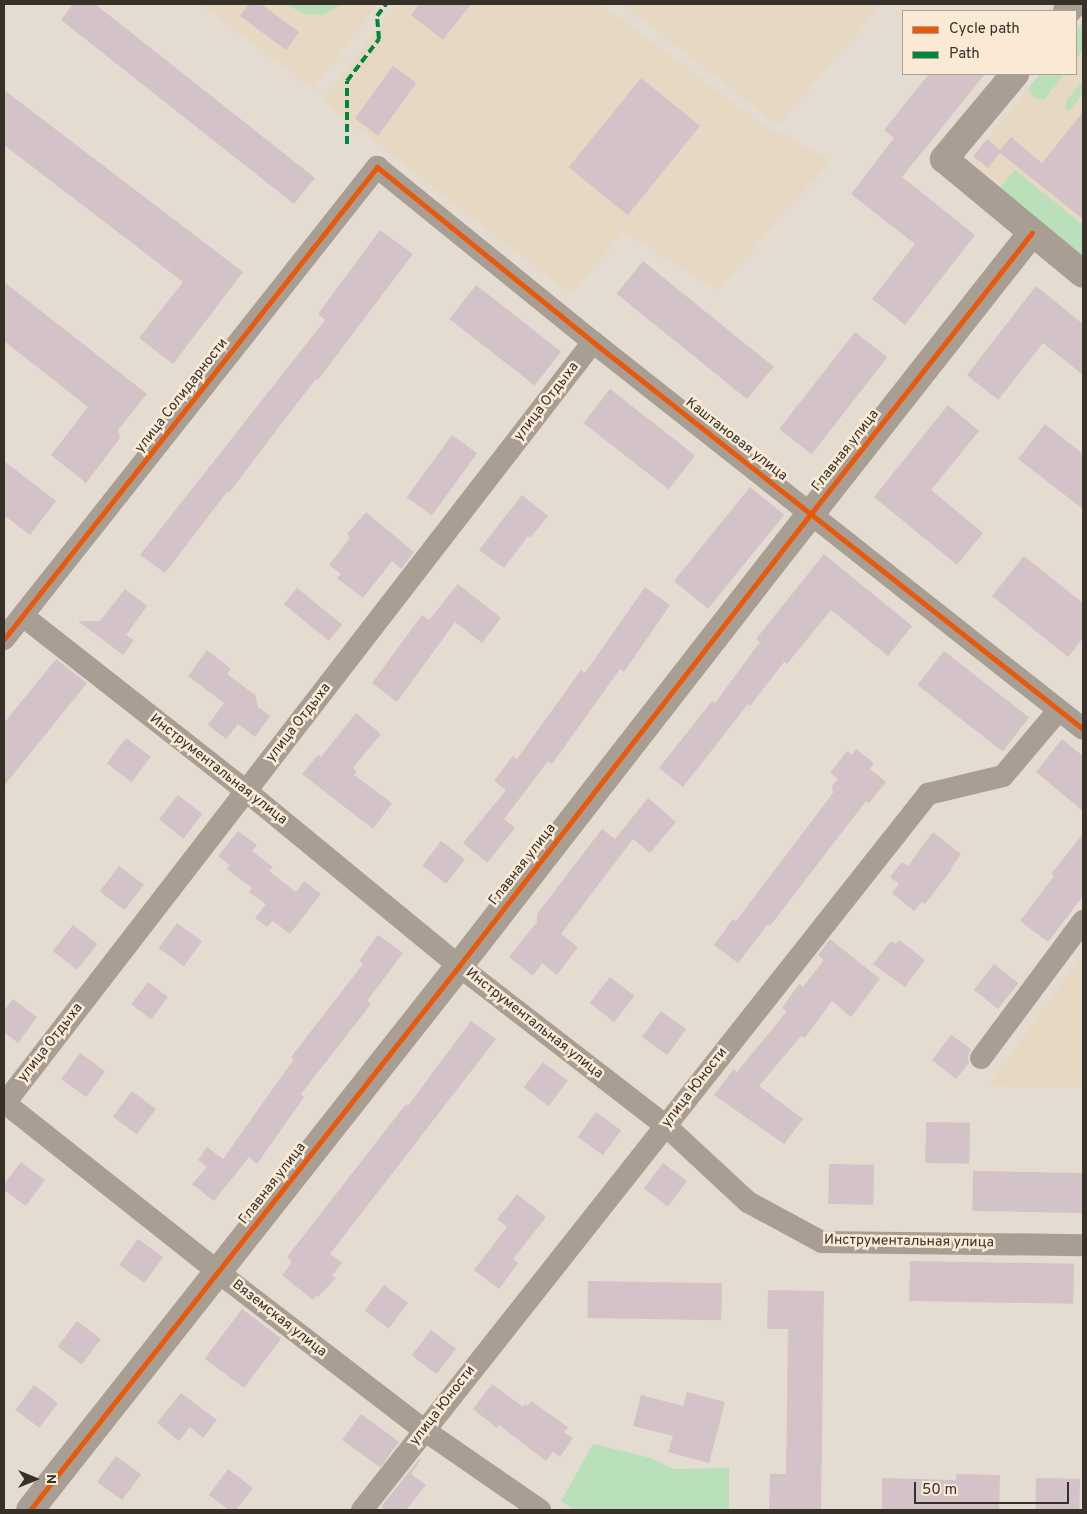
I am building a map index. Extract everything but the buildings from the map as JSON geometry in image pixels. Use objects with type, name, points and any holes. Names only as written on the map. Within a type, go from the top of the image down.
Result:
[{"type":"street","points":[[1014,75],[944,159],[1083,274]]},
{"type":"street","name":"Каштановая улица","points":[[377,167],[594,342],[1083,729]]},
{"type":"street","name":"улица Солидарности","points":[[4,639],[377,167]]},
{"type":"street","name":"Главная улица","points":[[30,1510],[459,966],[811,513],[1032,233]]},
{"type":"street","name":"улица Отдыха","points":[[4,1101],[594,342]]},
{"type":"street","name":"Инструментальная улица","points":[[23,616],[246,791],[459,966],[665,1125],[748,1202],[822,1242],[1083,1246]]},
{"type":"street","name":"улица Юности","points":[[362,1510],[928,794],[1003,776],[1058,711]]},
{"type":"street","points":[[981,1058],[1083,921]]},
{"type":"street","name":"Вяземская улица","points":[[4,1101],[218,1272],[424,1430],[540,1510]]},
{"type":"shaded area","points":[[201,4],[378,4],[313,89]]},
{"type":"shaded area","points":[[398,4],[601,4],[770,130],[786,136],[832,161],[787,208],[718,291],[623,231],[571,295],[322,100]]},
{"type":"shaded area","points":[[622,4],[882,4],[778,125]]},
{"type":"shaded area","points":[[1083,22],[1083,255],[978,171],[973,156],[1039,75],[1077,75],[1077,30]]},
{"type":"shaded area","points":[[1083,953],[1083,1088],[988,1086]]},
{"type":"green space","points":[[284,4],[343,4],[323,15],[305,14]]},
{"type":"green space","points":[[1083,22],[1083,50],[1077,58],[1077,30]]},
{"type":"green space","points":[[1039,75],[1063,75],[1044,100],[1034,97],[1029,87]]},
{"type":"green space","points":[[1083,81],[1083,93],[1069,111],[1065,108],[1066,101]]},
{"type":"green space","points":[[1015,170],[1083,225],[1083,255],[999,189]]},
{"type":"green space","points":[[593,1444],[651,1458],[674,1469],[729,1468],[729,1510],[574,1510],[561,1501]]},
{"type":"marked path","points":[[347,144],[347,81],[379,39],[377,16],[386,4]]},
{"type":"cycle path","points":[[4,639],[377,167],[593,342],[1083,729]]},
{"type":"cycle path","points":[[30,1510],[459,966],[1032,233]]}]
